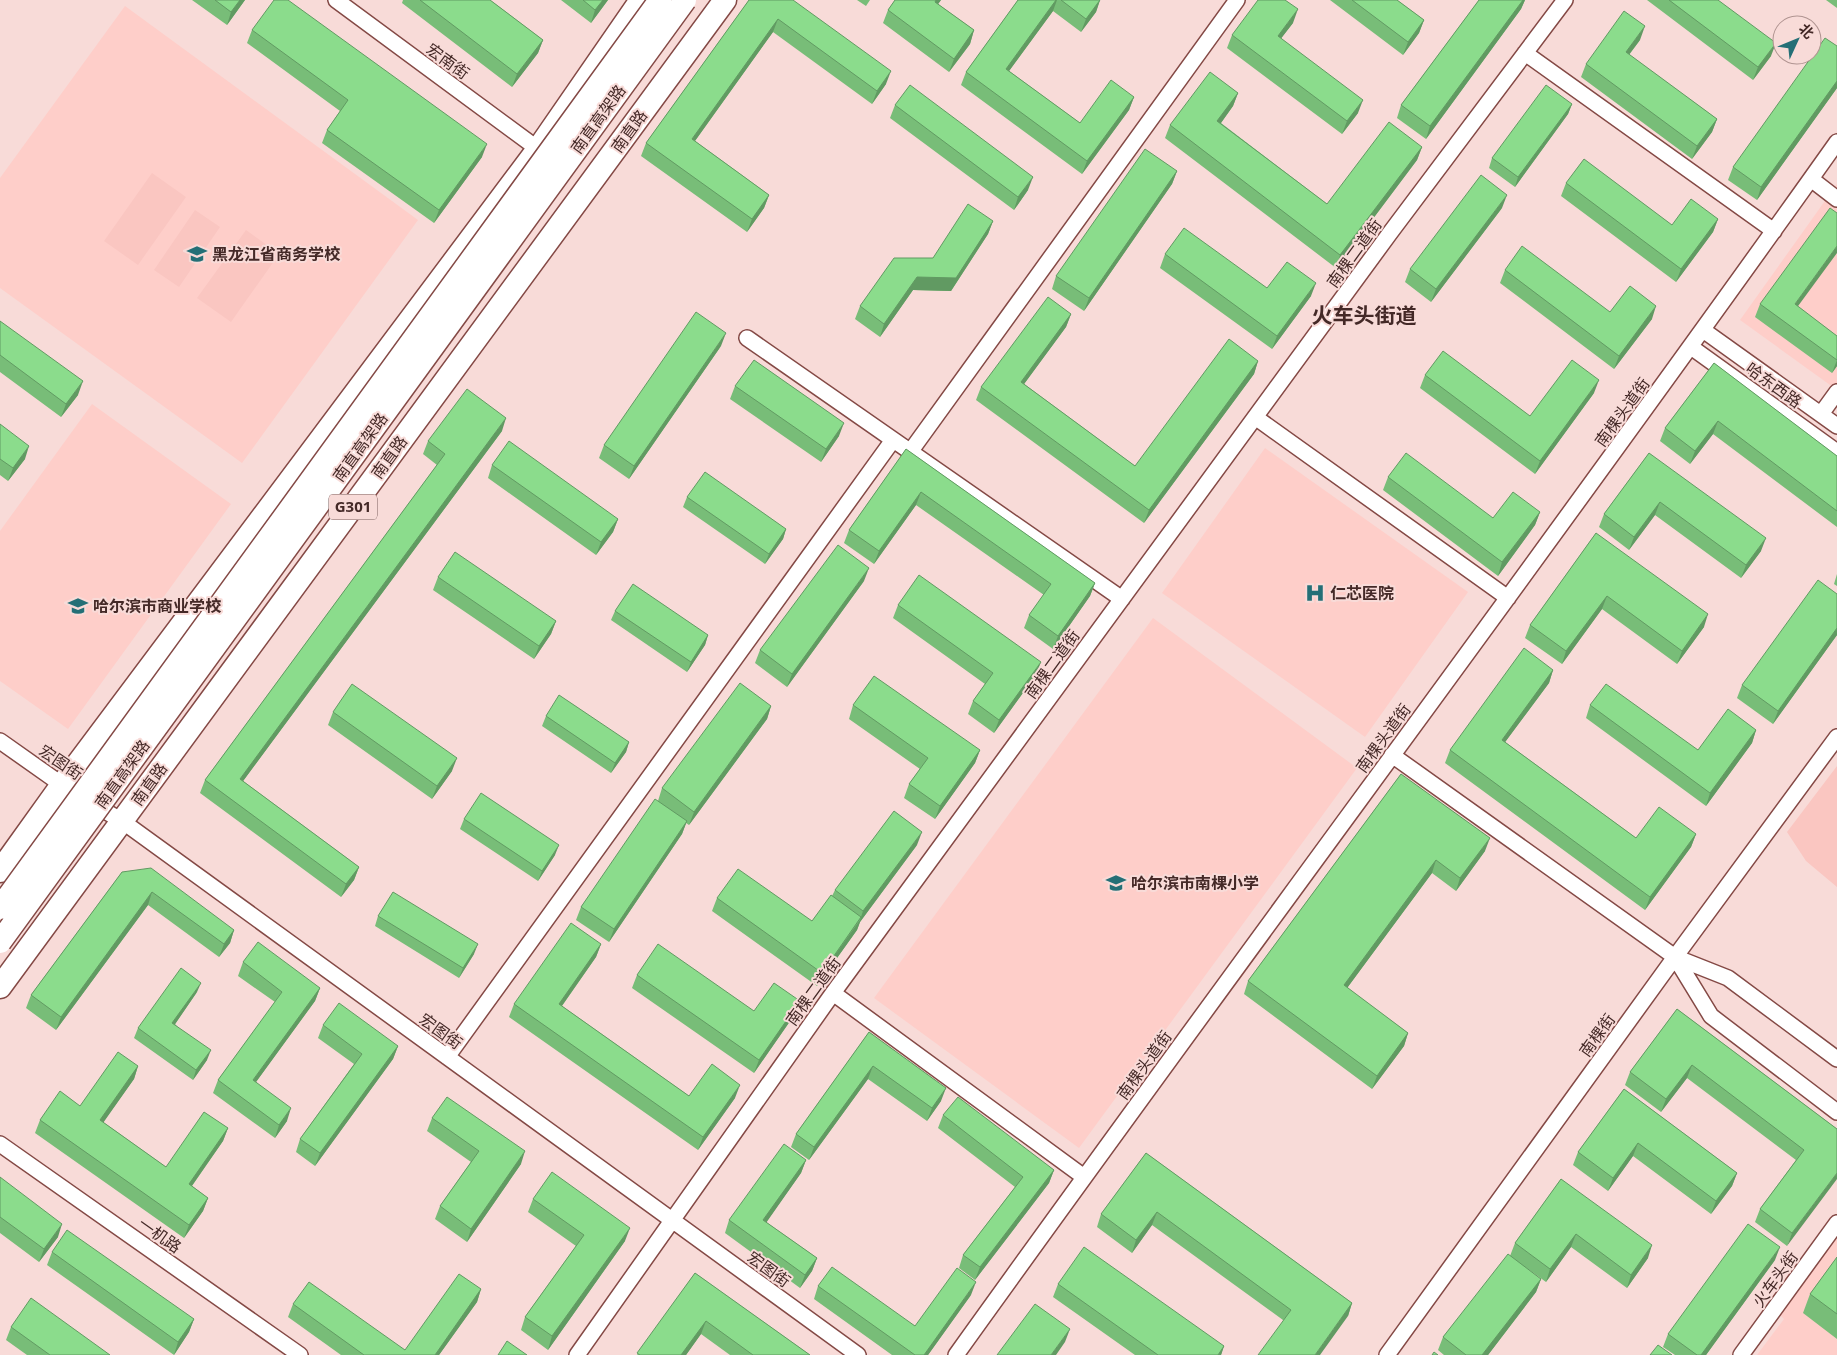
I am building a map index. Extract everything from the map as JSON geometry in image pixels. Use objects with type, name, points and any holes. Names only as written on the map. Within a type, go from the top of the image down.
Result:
[{"type":"highway","points":[[0,871],[538,149],[641,0]]},
{"type":"highway","name":"南直高架路","points":[[0,908],[660,0]]},
{"type":"highway","name":"南直高架路","points":[[0,942],[685,0]]},
{"type":"highway","name":"南直路","points":[[0,987],[725,0]]},
{"type":"street","name":"宏南街","points":[[336,0],[538,149]]},
{"type":"street","points":[[910,452],[1237,0]]},
{"type":"street","name":"南棵二道街","points":[[577,1355],[833,993],[1390,232],[1565,0]]},
{"type":"street","points":[[1525,54],[1774,231]]},
{"type":"street","name":"南棵头道街","points":[[956,1355],[1691,347],[1837,142]]},
{"type":"street","points":[[1810,179],[1837,199]]},
{"type":"street","name":"哈东西路","points":[[1703,330],[1837,426]]},
{"type":"street","points":[[746,338],[1122,599]]},
{"type":"street","name":"哈东西路","points":[[1691,347],[1837,452]]},
{"type":"street","points":[[1821,414],[1837,392]]},
{"type":"street","points":[[1255,417],[1508,598]]},
{"type":"street","points":[[447,1057],[893,440]]},
{"type":"street","name":"南棵街","points":[[1387,1355],[1837,737]]},
{"type":"street","name":"宏图街","points":[[0,741],[62,786],[122,821],[858,1355]]},
{"type":"street","points":[[1392,755],[1675,957],[1728,978],[1837,1059]]},
{"type":"street","points":[[1675,957],[1711,1016],[1837,1112]]},
{"type":"street","points":[[833,993],[1084,1177]]},
{"type":"street","name":"一机路","points":[[0,1144],[300,1355]]},
{"type":"street","name":"火车头街","points":[[1741,1355],[1837,1223]]},
{"type":"shaded area","name":"黑龙江省商务学校","points":[[125,6],[418,220],[242,463],[0,288],[0,178]]},
{"type":"shaded area","points":[[152,173],[186,197],[138,265],[104,241]]},
{"type":"shaded area","points":[[1837,184],[1837,390],[1740,320]]},
{"type":"shaded area","points":[[195,210],[220,227],[179,287],[154,270]]},
{"type":"shaded area","points":[[246,230],[279,254],[231,322],[197,298]]},
{"type":"shaded area","name":"哈尔滨市商业学校","points":[[92,404],[231,504],[68,729],[0,681],[0,531]]},
{"type":"shaded area","name":"仁芯医院","points":[[1265,448],[1468,592],[1365,737],[1162,593]]},
{"type":"shaded area","name":"哈尔滨市南棵小学","points":[[1153,618],[1357,768],[1079,1148],[874,998]]},
{"type":"shaded area","points":[[1837,766],[1837,887],[1806,861],[1787,832]]},
{"type":"shaded area","points":[[1837,1235],[1837,1355],[1757,1355],[1784,1319],[1780,1315]]},
{"type":"building","points":[[215,0],[240,0],[231,12]]},
{"type":"building","points":[[274,0],[288,0],[487,144],[439,210],[327,130],[348,100],[252,30]]},
{"type":"building","points":[[420,0],[490,0],[543,40],[517,74]]},
{"type":"building","points":[[583,0],[603,0],[595,10]]},
{"type":"building","points":[[749,0],[793,0],[891,71],[877,91],[778,19],[692,139],[769,195],[752,219],[646,143]]},
{"type":"building","points":[[895,0],[936,0],[935,2],[974,30],[954,59],[888,10]]},
{"type":"building","points":[[1018,0],[1056,0],[1006,69],[1080,123],[1111,80],[1134,97],[1087,161],[966,72]]},
{"type":"building","points":[[1061,0],[1100,0],[1086,19]]},
{"type":"building","points":[[1258,0],[1285,0],[1298,9],[1278,36],[1363,100],[1347,121],[1232,35]]},
{"type":"building","points":[[1352,0],[1397,0],[1424,20],[1408,42]]},
{"type":"building","points":[[1479,0],[1523,0],[1430,126],[1401,105]]},
{"type":"building","points":[[1669,0],[1718,0],[1772,40],[1772,48],[1758,67]]},
{"type":"building","points":[[1624,11],[1645,26],[1626,52],[1717,119],[1697,146],[1586,64]]},
{"type":"building","points":[[1825,38],[1837,46],[1837,81],[1761,187],[1733,167],[1806,65],[1822,65],[1822,42]]},
{"type":"building","points":[[1210,72],[1238,93],[1217,121],[1327,204],[1389,122],[1422,147],[1340,255],[1170,125]]},
{"type":"building","points":[[910,85],[1033,177],[1018,197],[895,105]]},
{"type":"building","points":[[1546,85],[1572,104],[1518,177],[1492,158]]},
{"type":"building","points":[[1145,149],[1177,171],[1089,298],[1056,276]]},
{"type":"building","points":[[1584,159],[1672,225],[1691,199],[1718,219],[1681,269],[1566,183]]},
{"type":"building","points":[[1481,175],[1507,195],[1436,289],[1410,269]]},
{"type":"building","points":[[968,204],[993,221],[956,278],[917,277],[884,324],[860,306],[894,258],[933,258]]},
{"type":"building","points":[[1830,208],[1837,213],[1837,246],[1795,304],[1837,336],[1837,360],[1760,304]]},
{"type":"building","points":[[1184,228],[1267,288],[1287,262],[1316,283],[1277,336],[1165,254]]},
{"type":"building","points":[[1522,246],[1610,312],[1630,286],[1656,306],[1619,356],[1505,270]]},
{"type":"building","points":[[1048,297],[1071,314],[1021,382],[1135,466],[1229,339],[1258,361],[1149,510],[981,387]]},
{"type":"building","points":[[696,312],[726,333],[634,466],[604,445]]},
{"type":"building","points":[[0,321],[83,381],[66,404],[0,355]]},
{"type":"building","points":[[1443,351],[1530,416],[1572,360],[1599,380],[1540,461],[1425,375]]},
{"type":"building","points":[[754,360],[844,423],[826,449],[735,386]]},
{"type":"building","points":[[1714,363],[1837,456],[1837,511],[1718,421],[1695,451],[1665,428]]},
{"type":"building","points":[[467,389],[506,418],[240,779],[359,867],[346,884],[205,780],[445,454],[428,441]]},
{"type":"building","points":[[0,424],[29,446],[13,468],[0,459]]},
{"type":"building","points":[[509,441],[618,519],[601,542],[492,465]]},
{"type":"building","points":[[906,449],[1095,583],[1058,636],[1029,615],[1051,584],[921,492],[879,551],[849,530]]},
{"type":"building","points":[[1406,453],[1493,518],[1513,492],[1540,512],[1502,562],[1388,477]]},
{"type":"building","points":[[1649,453],[1766,538],[1746,565],[1660,502],[1634,537],[1604,514]]},
{"type":"building","points":[[705,472],[786,529],[769,554],[687,497]]},
{"type":"building","points":[[1596,533],[1708,614],[1682,651],[1607,596],[1566,651],[1530,625]]},
{"type":"building","points":[[838,545],[869,568],[792,674],[760,650]]},
{"type":"building","points":[[455,552],[556,621],[539,646],[438,577]]},
{"type":"building","points":[[919,575],[1041,662],[999,720],[973,701],[993,673],[898,605]]},
{"type":"building","points":[[1818,580],[1837,594],[1837,628],[1778,711],[1742,685]]},
{"type":"building","points":[[633,584],[708,635],[691,662],[615,611]]},
{"type":"building","points":[[1524,648],[1553,670],[1502,740],[1636,838],[1659,807],[1696,834],[1650,897],[1450,750]]},
{"type":"building","points":[[874,676],[980,750],[940,806],[909,784],[928,758],[853,705]]},
{"type":"building","points":[[740,683],[771,706],[694,812],[662,788]]},
{"type":"building","points":[[352,684],[457,758],[437,786],[333,712]]},
{"type":"building","points":[[1606,684],[1698,750],[1728,709],[1756,730],[1710,793],[1590,705]]},
{"type":"building","points":[[559,695],[629,742],[615,763],[546,716]]},
{"type":"building","points":[[1401,774],[1490,838],[1460,878],[1436,860],[1344,985],[1408,1033],[1377,1076],[1248,981]]},
{"type":"building","points":[[481,793],[559,845],[542,871],[464,819]]},
{"type":"building","points":[[655,799],[687,821],[614,929],[581,907]]},
{"type":"building","points":[[894,811],[922,832],[863,911],[835,890]]},
{"type":"building","points":[[151,868],[234,930],[224,944],[152,892],[61,1017],[31,995],[122,872]]},
{"type":"building","points":[[738,869],[812,921],[831,895],[861,917],[822,973],[717,898]]},
{"type":"building","points":[[393,892],[478,944],[463,968],[378,916]]},
{"type":"building","points":[[571,923],[601,944],[559,1004],[689,1096],[712,1064],[740,1085],[703,1137],[514,1004]]},
{"type":"building","points":[[258,942],[320,988],[253,1080],[291,1108],[279,1125],[218,1080],[282,992],[243,962]]},
{"type":"building","points":[[658,944],[754,1011],[774,983],[800,1001],[759,1060],[637,975]]},
{"type":"building","points":[[181,968],[201,983],[172,1023],[211,1050],[196,1070],[138,1028]]},
{"type":"building","points":[[339,1003],[398,1046],[320,1153],[300,1139],[362,1054],[323,1025]]},
{"type":"building","points":[[1677,1009],[1837,1129],[1837,1173],[1792,1233],[1760,1209],[1804,1150],[1692,1065],[1666,1099],[1630,1072]]},
{"type":"building","points":[[869,1032],[946,1088],[932,1108],[873,1066],[814,1147],[796,1134]]},
{"type":"building","points":[[118,1052],[138,1066],[100,1120],[166,1167],[204,1112],[228,1128],[189,1184],[208,1198],[189,1225],[40,1120],[60,1091],[80,1106]]},
{"type":"building","points":[[1624,1089],[1737,1173],[1716,1201],[1638,1143],[1613,1178],[1578,1152]]},
{"type":"building","points":[[447,1097],[525,1151],[471,1229],[440,1206],[479,1151],[432,1118]]},
{"type":"building","points":[[958,1097],[1054,1170],[980,1267],[963,1255],[1023,1177],[943,1115]]},
{"type":"building","points":[[784,1144],[806,1160],[763,1220],[817,1258],[805,1275],[729,1220]]},
{"type":"building","points":[[1146,1153],[1352,1303],[1315,1355],[1258,1355],[1291,1310],[1157,1212],[1136,1240],[1101,1214]]},
{"type":"building","points":[[552,1172],[630,1228],[552,1336],[525,1317],[584,1235],[533,1199]]},
{"type":"building","points":[[0,1177],[62,1224],[44,1249],[0,1217]]},
{"type":"building","points":[[1561,1179],[1652,1245],[1631,1275],[1576,1234],[1550,1269],[1515,1243]]},
{"type":"building","points":[[1748,1224],[1780,1247],[1701,1355],[1697,1355],[1668,1334]]},
{"type":"building","points":[[67,1230],[194,1319],[178,1342],[52,1252]]},
{"type":"building","points":[[1084,1247],[1224,1346],[1218,1355],[1158,1355],[1058,1284]]},
{"type":"building","points":[[1508,1254],[1541,1279],[1482,1355],[1466,1355],[1443,1337]]},
{"type":"building","points":[[1837,1257],[1837,1314],[1810,1294]]},
{"type":"building","points":[[832,1267],[915,1326],[957,1268],[976,1282],[924,1355],[915,1355],[818,1286]]},
{"type":"building","points":[[695,1273],[810,1355],[753,1355],[706,1321],[681,1355],[640,1355],[637,1353]]},
{"type":"building","points":[[459,1274],[481,1289],[435,1355],[364,1355],[293,1304],[309,1282],[405,1350]]},
{"type":"building","points":[[31,1298],[110,1355],[50,1355],[11,1327]]},
{"type":"building","points":[[1035,1304],[1070,1329],[1051,1355],[997,1355]]},
{"type":"building","points":[[507,1341],[527,1355],[498,1355]]},
{"type":"building","points":[[1658,1345],[1672,1355],[1650,1355]]},
{"type":"place","name":"黑龙江省商务学校","points":[[197,254]]},
{"type":"place","name":"仁芯医院","points":[[1315,593]]},
{"type":"place","name":"哈尔滨市商业学校","points":[[78,606]]},
{"type":"place","name":"哈尔滨市南棵小学","points":[[1116,883]]},
{"type":"district","name":"火车头街道","points":[[1364,316]]}]
